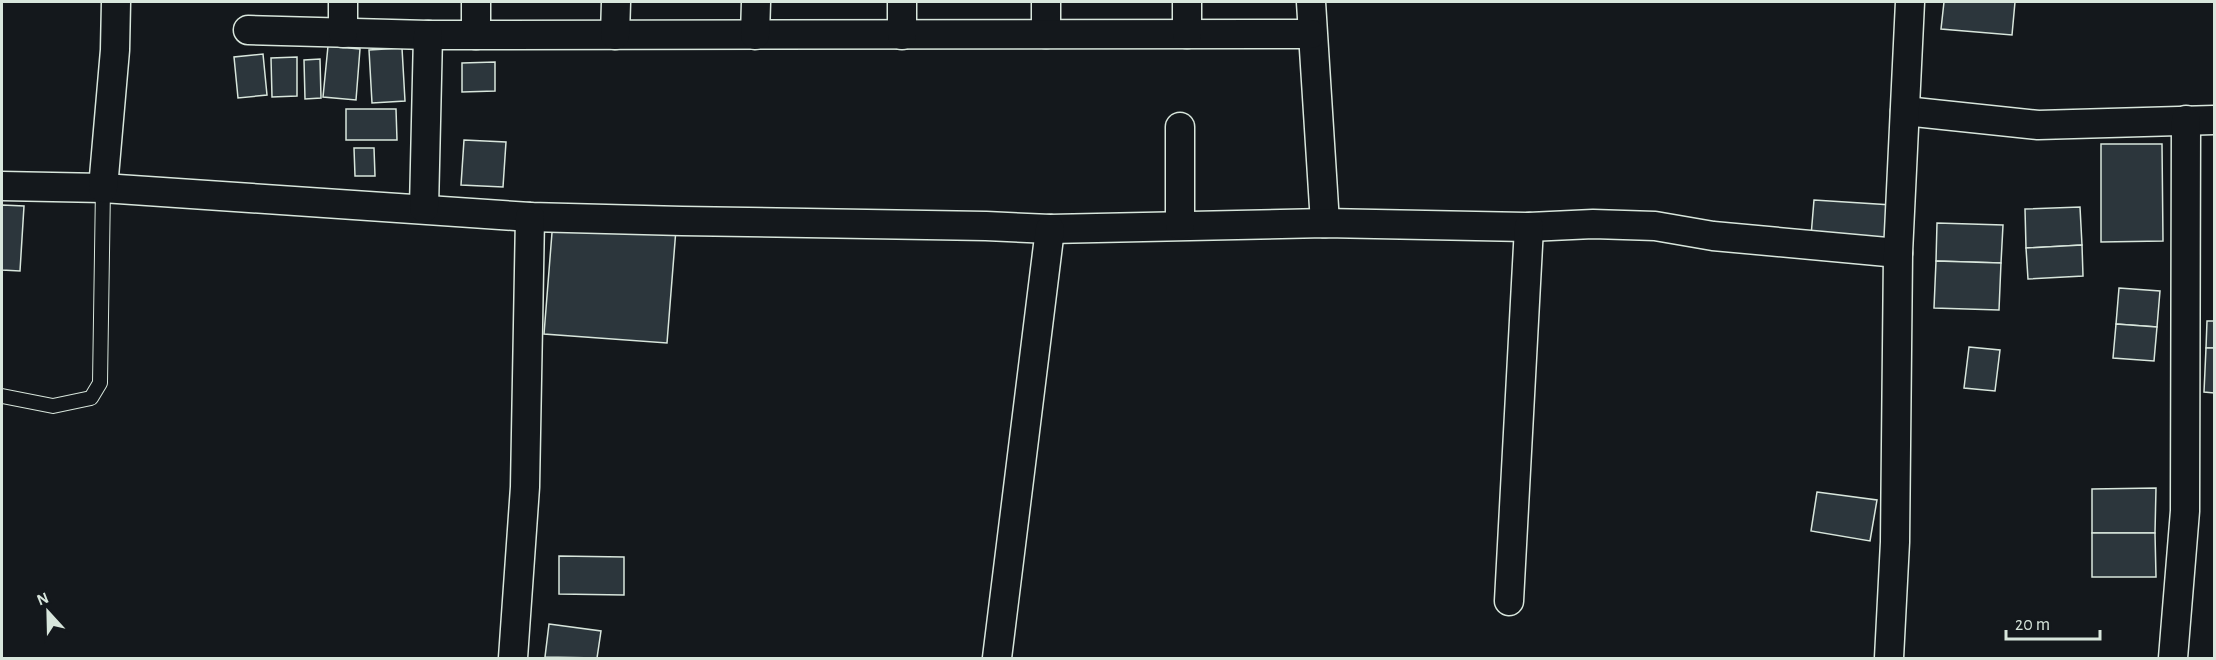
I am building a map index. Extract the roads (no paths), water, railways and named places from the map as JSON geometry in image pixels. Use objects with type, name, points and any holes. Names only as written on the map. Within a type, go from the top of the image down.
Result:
[{"type":"street","points":[[103,188],[115,50],[116,2]]},
{"type":"street","points":[[343,2],[343,33]]},
{"type":"street","points":[[476,2],[476,35]]},
{"type":"street","points":[[615,35],[616,2]]},
{"type":"street","points":[[755,35],[756,2]]},
{"type":"street","points":[[902,2],[902,35]]},
{"type":"street","points":[[1046,2],[1046,34]]},
{"type":"street","points":[[1186,34],[1187,2]]},
{"type":"street","points":[[1311,2],[1311,34],[1325,223]]},
{"type":"street","points":[[1889,658],[1895,542],[1898,253],[1910,2]]},
{"type":"street","points":[[248,30],[428,35],[1311,34]]},
{"type":"street","points":[[424,208],[428,35]]},
{"type":"street","points":[[1905,111],[2038,125],[2214,120]]},
{"type":"street","points":[[2174,658],[2185,512],[2186,120]]},
{"type":"street","points":[[1180,127],[1180,225]]},
{"type":"street","points":[[2,186],[103,188],[530,217],[1050,229],[1325,223],[1529,227],[1593,224],[1655,226],[1725,237],[1898,253]]},
{"type":"street","points":[[513,658],[525,487],[530,217]]},
{"type":"street","points":[[1509,601],[1529,227]]},
{"type":"street","points":[[997,658],[1050,229]]},
{"type":"lane","points":[[2,396],[53,406],[91,398],[100,383],[103,188]]}]
